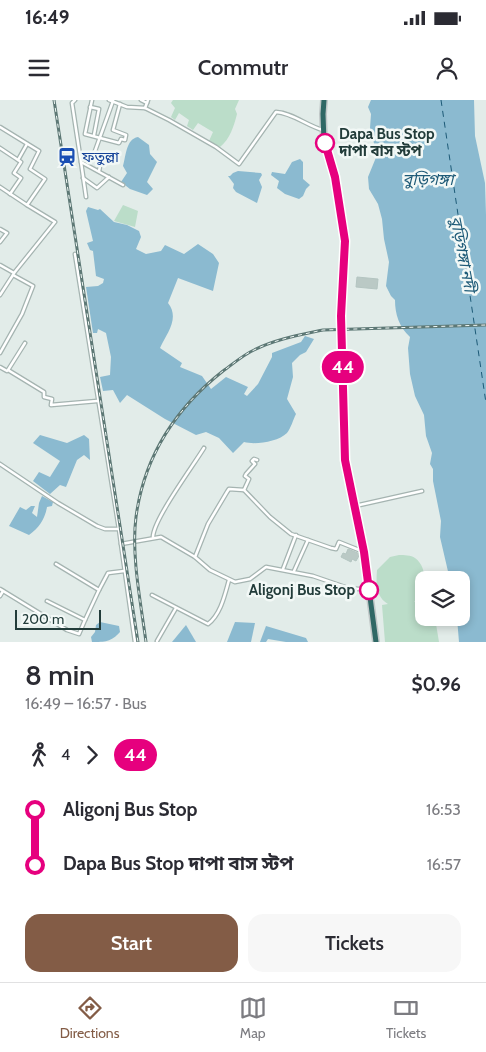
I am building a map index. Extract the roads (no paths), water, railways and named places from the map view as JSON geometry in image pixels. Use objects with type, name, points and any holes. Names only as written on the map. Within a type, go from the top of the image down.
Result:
[{"type":"highway","points":[[324,100],[323,130],[338,194],[345,241],[341,316],[345,460],[364,552],[376,642]]},
{"type":"street","points":[[75,100],[72,103],[86,197]]},
{"type":"street","points":[[92,100],[85,134],[119,143],[121,139],[125,140],[126,135],[113,130],[120,104]]},
{"type":"street","points":[[109,100],[138,109],[145,108],[216,147],[239,164],[276,112],[323,130]]},
{"type":"street","points":[[141,100],[147,101],[145,108]]},
{"type":"street","points":[[99,171],[102,157],[95,151],[102,137],[113,101]]},
{"type":"street","points":[[90,107],[99,109],[94,135]]},
{"type":"street","points":[[0,127],[39,151],[30,169],[45,179],[27,205]]},
{"type":"street","points":[[10,194],[21,178],[14,173],[20,162],[18,160],[27,144]]},
{"type":"street","points":[[0,148],[18,160]]},
{"type":"street","points":[[81,162],[109,176],[123,186]]},
{"type":"street","points":[[83,178],[97,188],[109,176]]},
{"type":"street","points":[[0,188],[54,222],[0,295]]},
{"type":"street","points":[[0,229],[6,233],[0,242]]},
{"type":"street","points":[[75,254],[135,642]]},
{"type":"street","points":[[0,265],[33,286],[22,314],[0,352]]},
{"type":"street","points":[[25,343],[8,370],[44,392],[44,397],[52,399],[51,406],[97,401]]},
{"type":"street","points":[[0,367],[7,372]]},
{"type":"street","points":[[153,537],[153,532],[164,512],[204,448]]},
{"type":"street","points":[[244,490],[249,478],[245,476],[255,464],[252,462],[254,459],[257,460]]},
{"type":"street","points":[[0,464],[58,503],[97,526],[105,529],[119,529]]},
{"type":"street","points":[[196,557],[208,524],[229,489],[244,490],[270,517],[291,534],[336,549],[339,542],[364,552]]},
{"type":"street","points":[[354,506],[422,491]]},
{"type":"street","points":[[283,569],[296,535]]},
{"type":"street","points":[[121,544],[161,537],[196,557],[210,570],[234,582],[250,579],[266,567],[294,571],[348,588],[369,590]]},
{"type":"street","points":[[294,571],[308,540]]},
{"type":"street","points":[[56,564],[99,590]]},
{"type":"street","points":[[0,596],[1,590],[67,630],[79,634],[108,573],[124,571]]},
{"type":"street","points":[[152,595],[209,623],[221,604],[230,580]]},
{"type":"street","points":[[47,602],[85,620]]},
{"type":"street","points":[[157,641],[176,608]]},
{"type":"water","name":"বুড়িগঙ্গা","points":[[371,100],[474,100],[475,136],[485,183],[486,215],[486,642],[459,642],[458,626],[470,626],[470,571],[448,571],[440,537],[441,521],[433,481],[433,469],[430,464],[432,453],[426,436],[424,415],[415,396],[410,374],[408,348],[410,337],[400,325],[395,300],[386,286],[389,262],[382,219],[378,204],[369,189],[368,177],[377,155],[370,128],[371,114],[368,107]]},
{"type":"water","points":[[138,137],[149,145],[150,154],[157,162],[147,182],[153,189],[147,195],[130,189],[121,182],[127,173],[123,166],[127,148],[134,138]]},
{"type":"water","points":[[300,159],[303,162],[303,179],[310,185],[299,199],[285,194],[277,188],[279,181],[271,175],[272,172],[285,174],[292,162]]},
{"type":"water","points":[[238,171],[261,173],[262,175],[259,180],[262,187],[257,203],[236,192],[233,188],[234,184],[228,176]]},
{"type":"water","points":[[88,207],[100,209],[114,222],[127,225],[139,231],[141,237],[136,249],[146,254],[161,251],[165,245],[184,254],[198,244],[213,254],[219,263],[213,291],[178,278],[168,303],[173,314],[173,320],[160,348],[182,363],[180,367],[202,376],[211,389],[226,377],[248,387],[244,394],[247,396],[258,384],[272,357],[272,353],[301,342],[305,336],[314,339],[306,352],[292,363],[293,377],[287,399],[296,414],[287,433],[278,439],[266,442],[244,442],[233,453],[219,438],[206,432],[196,435],[165,419],[127,395],[120,403],[113,390],[103,391],[100,377],[110,375],[111,357],[106,333],[98,329],[97,333],[93,333],[86,287],[98,286],[103,283],[104,279],[96,276],[93,251],[90,250],[87,243],[93,241],[86,211]]},
{"type":"water","points":[[40,435],[67,443],[84,435],[89,439],[90,460],[84,455],[77,460],[66,487],[60,485],[50,494],[33,481],[39,472],[50,477],[60,461],[33,443]]},
{"type":"water","points":[[42,496],[53,502],[52,506],[47,507],[43,519],[33,532],[29,535],[9,526],[20,507],[26,510],[31,506],[35,506],[32,513],[37,517]]},
{"type":"water","points":[[100,622],[119,626],[120,632],[108,641],[92,642],[91,637],[95,632],[96,625]]},
{"type":"water","points":[[235,622],[255,623],[251,642],[227,642]]},
{"type":"water","points":[[186,625],[196,642],[172,642]]},
{"type":"water","points":[[266,626],[306,638],[308,642],[286,642],[268,639],[266,642],[260,642]]},
{"type":"railway","points":[[54,100],[138,642]]},
{"type":"railway","points":[[146,642],[137,579],[135,547],[136,517],[140,495],[146,474],[165,435],[177,418],[206,385],[242,357],[262,346],[323,330],[486,325]]},
{"type":"place","name":"Dapa Bus Stop দাপা বাস স্টপ","points":[[325,143]]},
{"type":"place","name":"ফতুল্লা","points":[[67,157]]},
{"type":"place","name":"Aligonj Bus Stop","points":[[369,590]]},
{"type":"water label","name":"বুড়িগঙ্গা নদী","points":[[463,254]]}]
